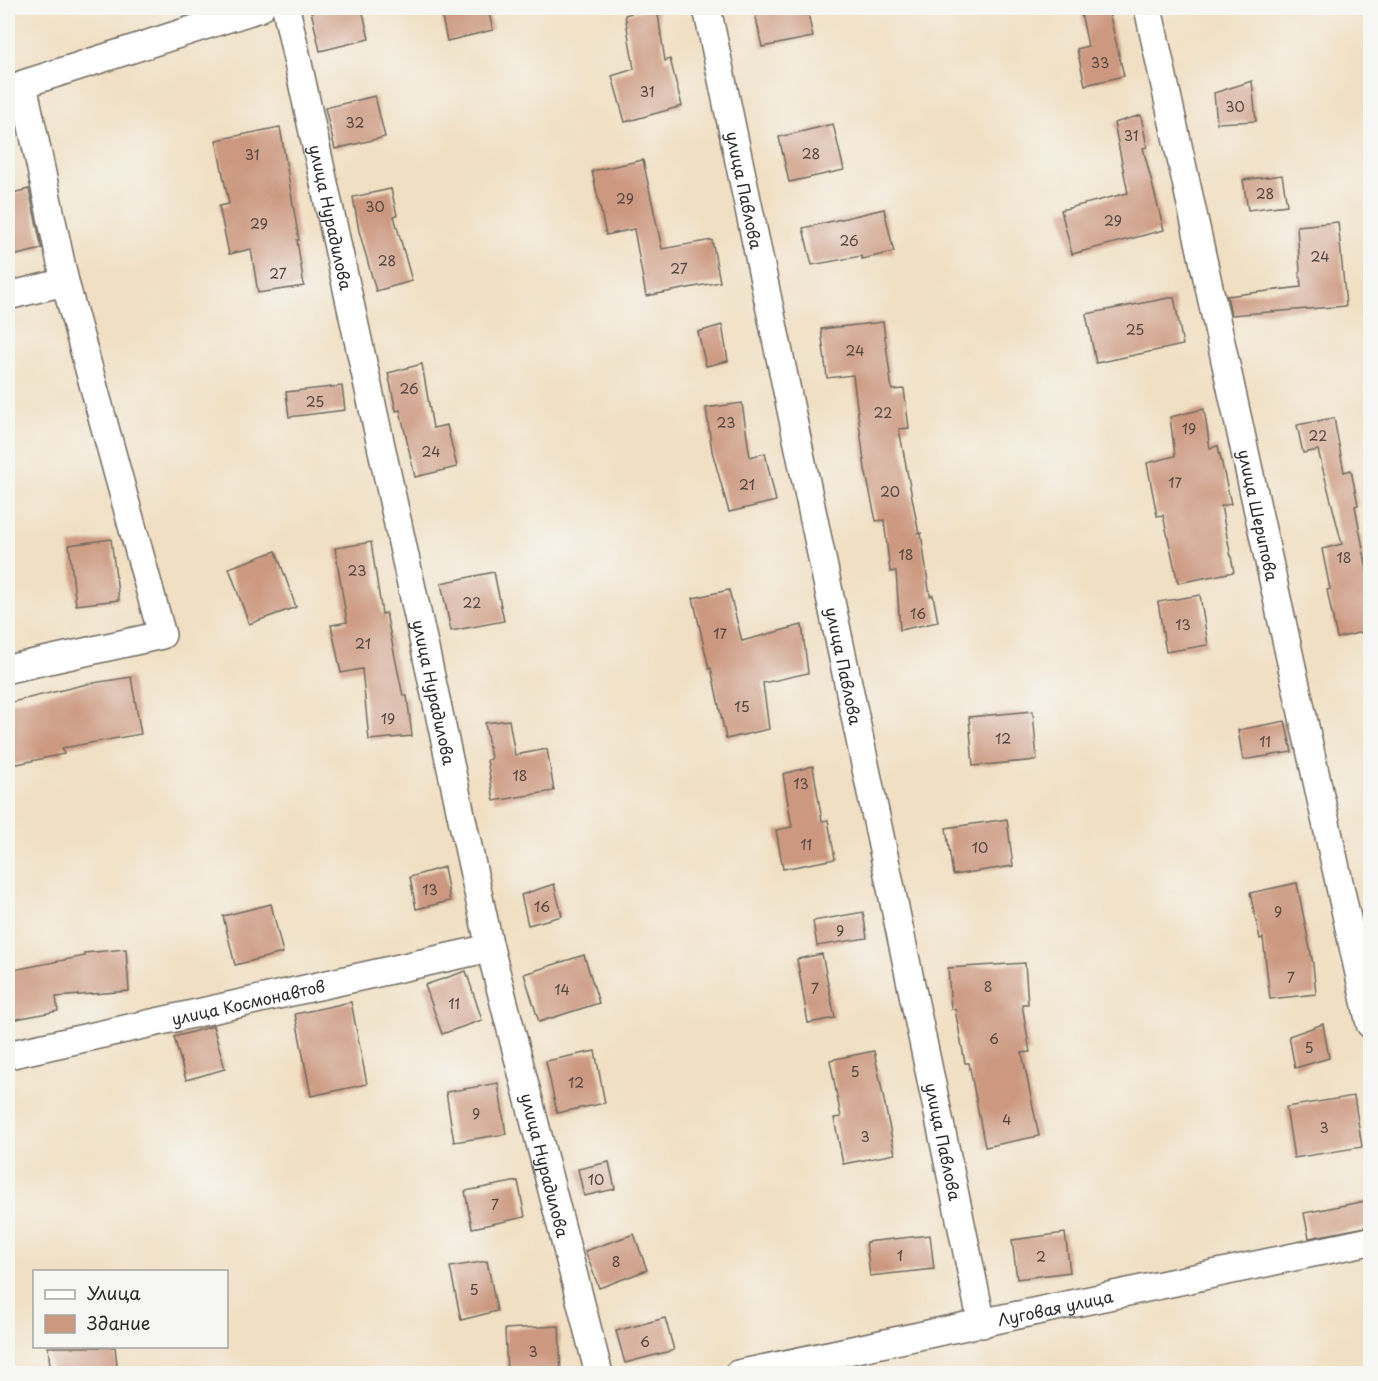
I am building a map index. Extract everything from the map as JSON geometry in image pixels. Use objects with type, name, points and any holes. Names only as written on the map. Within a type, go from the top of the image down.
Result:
[{"type":"street","points":[[8,669],[162,635],[65,282],[23,84],[260,8]]},
{"type":"street","name":"улица Нурадилова","points":[[286,8],[490,948],[599,1374]]},
{"type":"street","name":"улица Павлова","points":[[707,8],[982,1324]]},
{"type":"street","name":"улица Шерипова","points":[[1148,8],[1371,1024]]},
{"type":"street","points":[[8,296],[65,282]]},
{"type":"street","name":"улица Космонавтов","points":[[8,1055],[490,948]]},
{"type":"street","name":"Луговая улица","points":[[738,1374],[1371,1241]]},
{"type":"building","points":[[325,8],[362,8],[369,39],[320,51],[311,11]]},
{"type":"building","points":[[440,8],[488,8],[493,30],[447,41]]},
{"type":"building","points":[[647,8],[657,8],[665,61],[670,59],[682,106],[625,122],[612,76],[634,69],[625,15]]},
{"type":"building","points":[[754,8],[807,8],[813,37],[762,47]]},
{"type":"building","points":[[1080,8],[1108,8],[1124,76],[1085,85],[1077,49],[1088,46]]},
{"type":"building","points":[[1252,81],[1256,121],[1217,123],[1214,93]]},
{"type":"building","points":[[375,96],[385,137],[335,149],[325,108]]},
{"type":"building","points":[[1141,115],[1147,147],[1143,148],[1164,230],[1072,254],[1061,210],[1128,193],[1114,123]]},
{"type":"building","points":[[833,124],[844,170],[789,182],[779,137]]},
{"type":"building","points":[[280,127],[299,240],[297,240],[304,286],[258,293],[251,249],[229,254],[219,206],[229,204],[216,140]]},
{"type":"building","points":[[643,160],[662,249],[712,240],[720,282],[646,296],[634,229],[606,235],[592,171]]},
{"type":"building","points":[[1282,175],[1287,205],[1248,210],[1243,180]]},
{"type":"building","points":[[29,189],[42,249],[8,257],[8,194]]},
{"type":"building","points":[[391,189],[397,215],[394,216],[412,281],[376,291],[359,231],[353,197]]},
{"type":"building","points":[[884,209],[894,252],[862,259],[861,256],[812,265],[803,228]]},
{"type":"building","points":[[1338,222],[1346,306],[1231,315],[1227,296],[1301,287],[1297,226]]},
{"type":"building","points":[[1174,297],[1183,345],[1096,363],[1086,314]]},
{"type":"building","points":[[883,322],[892,390],[904,389],[909,428],[899,429],[919,534],[921,533],[930,596],[933,595],[938,622],[900,630],[896,571],[890,572],[884,520],[876,521],[865,469],[853,375],[827,378],[821,329]]},
{"type":"building","points":[[722,325],[728,361],[706,366],[698,332]]},
{"type":"building","points":[[422,364],[433,428],[447,425],[457,467],[415,477],[400,410],[396,411],[388,373]]},
{"type":"building","points":[[342,386],[345,410],[289,417],[286,392]]},
{"type":"building","points":[[742,403],[750,457],[765,453],[776,501],[729,512],[712,451],[706,408]]},
{"type":"building","points":[[1204,409],[1210,448],[1218,446],[1231,504],[1221,506],[1234,572],[1178,583],[1163,515],[1157,516],[1147,463],[1175,456],[1170,417]]},
{"type":"building","points":[[1334,418],[1344,472],[1351,470],[1358,505],[1355,506],[1371,590],[1371,630],[1337,638],[1327,590],[1330,589],[1322,549],[1342,544],[1318,450],[1303,453],[1297,425]]},
{"type":"building","points":[[111,539],[119,600],[76,605],[69,545]]},
{"type":"building","points":[[371,542],[382,614],[386,613],[403,696],[407,696],[412,736],[369,740],[362,669],[341,673],[331,625],[347,622],[335,548]]},
{"type":"building","points":[[276,551],[296,607],[249,624],[229,568]]},
{"type":"building","points":[[494,572],[504,621],[451,631],[441,583]]},
{"type":"building","points":[[729,590],[742,641],[802,625],[808,673],[763,683],[769,729],[726,739],[693,598]]},
{"type":"building","points":[[1200,595],[1208,645],[1166,652],[1158,602]]},
{"type":"building","points":[[131,677],[141,734],[62,748],[64,754],[8,766],[8,703],[87,684]]},
{"type":"building","points":[[1033,711],[1037,760],[973,766],[969,717]]},
{"type":"building","points":[[509,720],[515,755],[547,749],[554,791],[494,801],[487,760],[491,759],[485,723]]},
{"type":"building","points":[[1285,721],[1292,752],[1243,760],[1238,730]]},
{"type":"building","points":[[813,766],[822,821],[828,820],[835,859],[783,869],[776,830],[792,827],[783,774]]},
{"type":"building","points":[[1007,819],[1013,866],[953,875],[946,828]]},
{"type":"building","points":[[444,867],[450,901],[416,909],[410,877]]},
{"type":"building","points":[[1297,883],[1313,964],[1316,994],[1270,999],[1263,938],[1260,939],[1250,893]]},
{"type":"building","points":[[554,884],[562,916],[528,925],[521,895]]},
{"type":"building","points":[[271,904],[283,953],[235,965],[223,916]]},
{"type":"building","points":[[863,912],[867,938],[817,946],[813,921]]},
{"type":"building","points":[[126,949],[129,991],[56,997],[58,1011],[11,1020],[8,1004],[8,971],[85,956],[84,953]]},
{"type":"building","points":[[822,954],[835,1018],[808,1023],[797,959]]},
{"type":"building","points":[[584,955],[599,1003],[539,1022],[524,974]]},
{"type":"building","points":[[1025,963],[1028,1004],[1022,1004],[1030,1052],[1022,1053],[1039,1136],[985,1147],[969,1063],[965,1063],[955,1009],[951,1009],[948,968]]},
{"type":"building","points":[[466,971],[482,1020],[442,1034],[425,985]]},
{"type":"building","points":[[351,1002],[367,1084],[311,1096],[295,1014]]},
{"type":"building","points":[[1323,1024],[1329,1058],[1295,1068],[1289,1036]]},
{"type":"building","points":[[213,1026],[225,1069],[186,1080],[174,1037]]},
{"type":"building","points":[[595,1051],[605,1103],[557,1113],[546,1061]]},
{"type":"building","points":[[874,1051],[895,1154],[843,1164],[834,1118],[841,1117],[830,1060]]},
{"type":"building","points":[[498,1083],[506,1134],[454,1142],[446,1092]]},
{"type":"building","points":[[1354,1096],[1362,1147],[1294,1158],[1286,1107]]},
{"type":"building","points":[[609,1162],[615,1189],[584,1196],[578,1169]]},
{"type":"building","points":[[518,1181],[525,1217],[472,1228],[465,1191]]},
{"type":"building","points":[[1371,1200],[1371,1226],[1309,1238],[1304,1213]]},
{"type":"building","points":[[1065,1233],[1070,1272],[1017,1279],[1012,1240]]},
{"type":"building","points":[[634,1234],[647,1270],[599,1288],[585,1251]]},
{"type":"building","points":[[930,1235],[934,1269],[870,1276],[866,1242]]},
{"type":"building","points":[[487,1261],[497,1311],[461,1320],[450,1267]]},
{"type":"building","points":[[665,1318],[674,1350],[625,1363],[616,1331]]},
{"type":"building","points":[[559,1326],[561,1374],[507,1374],[505,1329]]},
{"type":"building","points":[[48,1348],[115,1348],[118,1374],[51,1374]]}]
